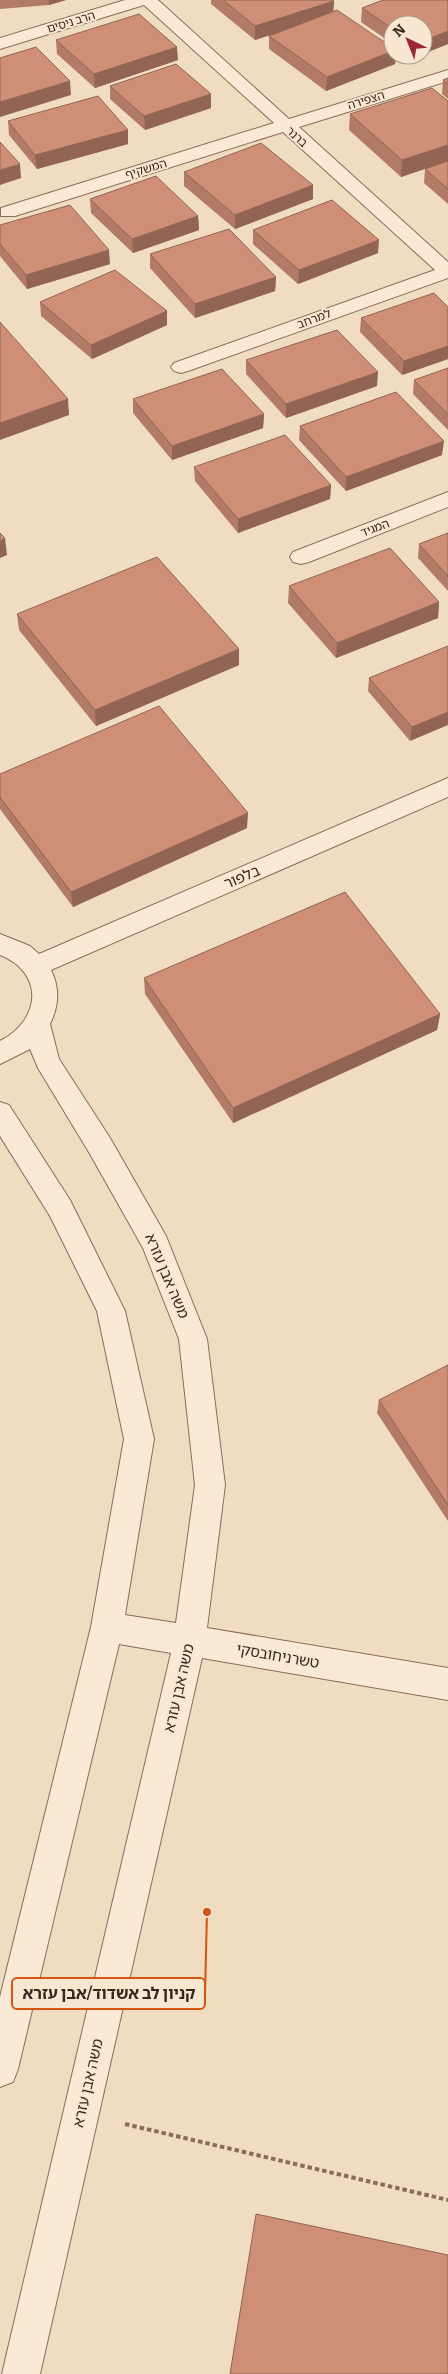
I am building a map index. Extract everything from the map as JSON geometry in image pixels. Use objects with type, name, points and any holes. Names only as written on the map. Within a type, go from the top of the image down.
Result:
[{"type":"street","name":"הרב ניסים","points":[[0,44],[142,0]]},
{"type":"street","name":"ברנר","points":[[148,0],[448,272]]},
{"type":"street","name":"הצפירה","points":[[285,126],[448,75]]},
{"type":"street","name":"המשקיף","points":[[8,212],[285,126]]},
{"type":"street","name":"למרחב","points":[[181,367],[448,272]]},
{"type":"street","name":"המגיד","points":[[301,556],[448,499]]},
{"type":"street","name":"בלפור","points":[[36,966],[448,788]]},
{"type":"street","points":[[0,1053],[24,1040],[38,1025],[45,1010],[47,995],[44,980],[36,966],[22,954],[1,944]]},
{"type":"street","name":"משה אבן עזרא","points":[[21,2374],[190,1640],[210,1485],[193,1339],[156,1244],[100,1146],[47,1061],[38,1025]]},
{"type":"street","points":[[0,1113],[60,1208],[111,1311],[139,1439],[107,1627],[0,2070]]},
{"type":"street","name":"טשרניחובסקי","points":[[107,1627],[448,1684]]},
{"type":"path","points":[[81,2114],[448,2200]]},
{"type":"building","points":[[223,0],[333,0],[334,1],[255,26]]},
{"type":"building","points":[[383,0],[447,0],[448,31],[433,37],[433,15],[383,15],[383,22],[362,8]]},
{"type":"building","points":[[337,10],[383,41],[383,55],[327,77],[269,36]]},
{"type":"building","points":[[139,14],[177,47],[94,74],[56,40]]},
{"type":"building","points":[[36,47],[70,81],[0,102],[0,58]]},
{"type":"building","points":[[176,64],[211,94],[144,116],[110,86]]},
{"type":"building","points":[[432,88],[448,101],[448,145],[402,160],[350,114]]},
{"type":"building","points":[[98,96],[128,130],[35,155],[8,121]]},
{"type":"building","points":[[0,142],[20,164],[0,170]]},
{"type":"building","points":[[261,143],[313,185],[235,215],[184,172]]},
{"type":"building","points":[[448,161],[448,189],[425,169]]},
{"type":"building","points":[[156,176],[198,216],[132,239],[90,199]]},
{"type":"building","points":[[332,200],[379,240],[299,270],[253,230]]},
{"type":"building","points":[[70,205],[109,250],[26,275],[0,244],[0,225]]},
{"type":"building","points":[[229,229],[276,277],[195,304],[150,254]]},
{"type":"building","points":[[115,270],[167,311],[91,345],[40,302]]},
{"type":"building","points":[[434,293],[448,307],[448,346],[404,361],[361,318]]},
{"type":"building","points":[[0,322],[68,399],[0,423]]},
{"type":"building","points":[[337,330],[378,372],[286,404],[246,360]]},
{"type":"building","points":[[448,368],[448,414],[414,380]]},
{"type":"building","points":[[222,369],[264,414],[172,446],[133,399]]},
{"type":"building","points":[[396,392],[444,441],[346,477],[300,426]]},
{"type":"building","points":[[285,435],[331,485],[238,519],[194,467]]},
{"type":"building","points":[[0,533],[5,538],[0,541]]},
{"type":"building","points":[[448,533],[448,576],[419,544]]},
{"type":"building","points":[[390,548],[439,602],[337,643],[289,586]]},
{"type":"building","points":[[157,557],[239,649],[95,710],[17,614]]},
{"type":"building","points":[[448,646],[448,712],[412,727],[369,678]]},
{"type":"building","points":[[159,706],[248,813],[71,892],[0,797],[0,774]]},
{"type":"building","points":[[345,892],[440,1014],[233,1108],[144,978]]},
{"type":"building","points":[[448,1365],[448,1505],[379,1400]]},
{"type":"building","points":[[256,2214],[448,2255],[448,2374],[230,2374]]},
{"type":"place","name":"קניון לב אשדוד/אבן עזרא","points":[[207,1912]]}]
